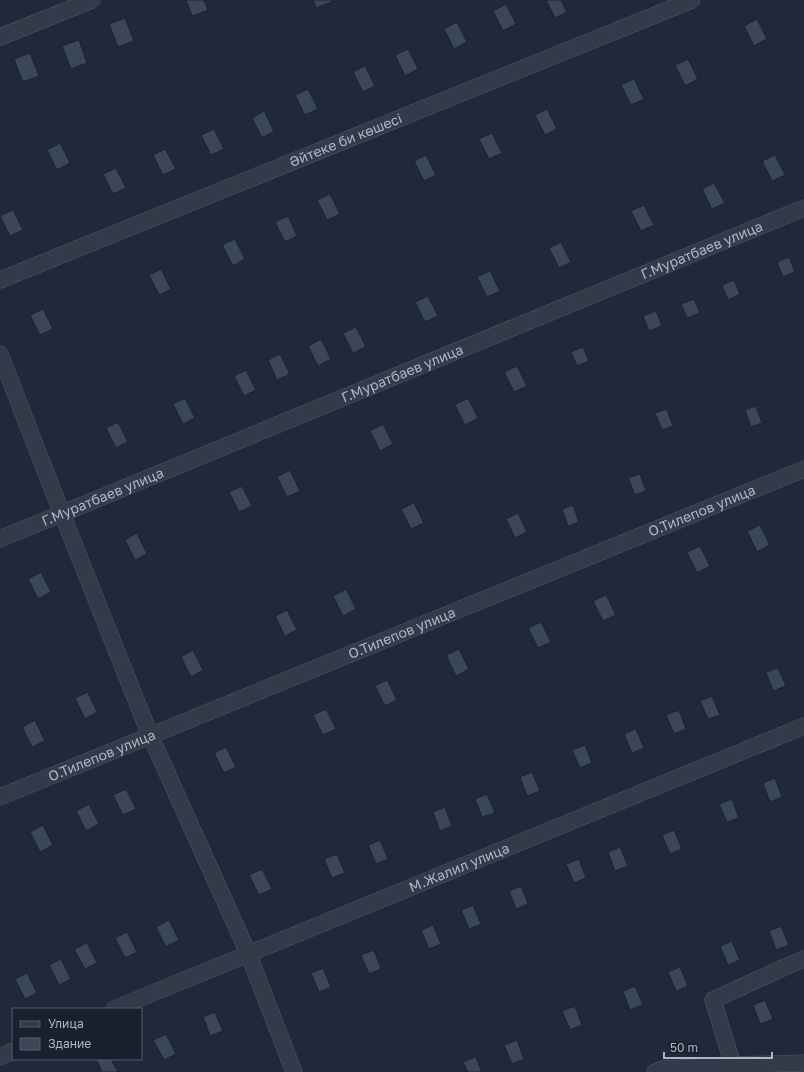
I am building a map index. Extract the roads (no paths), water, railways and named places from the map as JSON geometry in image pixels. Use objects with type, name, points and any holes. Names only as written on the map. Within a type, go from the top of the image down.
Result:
[{"type":"street","points":[[0,37],[92,0]]},
{"type":"street","name":"Әйтеке би көшесі","points":[[0,280],[692,0]]},
{"type":"street","name":"Г.Муратбаев улица","points":[[0,539],[804,208]]},
{"type":"street","points":[[0,354],[150,735],[248,953],[294,1072]]},
{"type":"street","name":"О.Тилепов улица","points":[[0,797],[804,469]]},
{"type":"street","name":"М.Жалил улица","points":[[116,1008],[804,726]]},
{"type":"street","points":[[732,1065],[713,1000],[804,959]]},
{"type":"street","points":[[0,1056],[12,1051]]},
{"type":"street","points":[[655,1072],[662,1069],[804,1063]]}]
